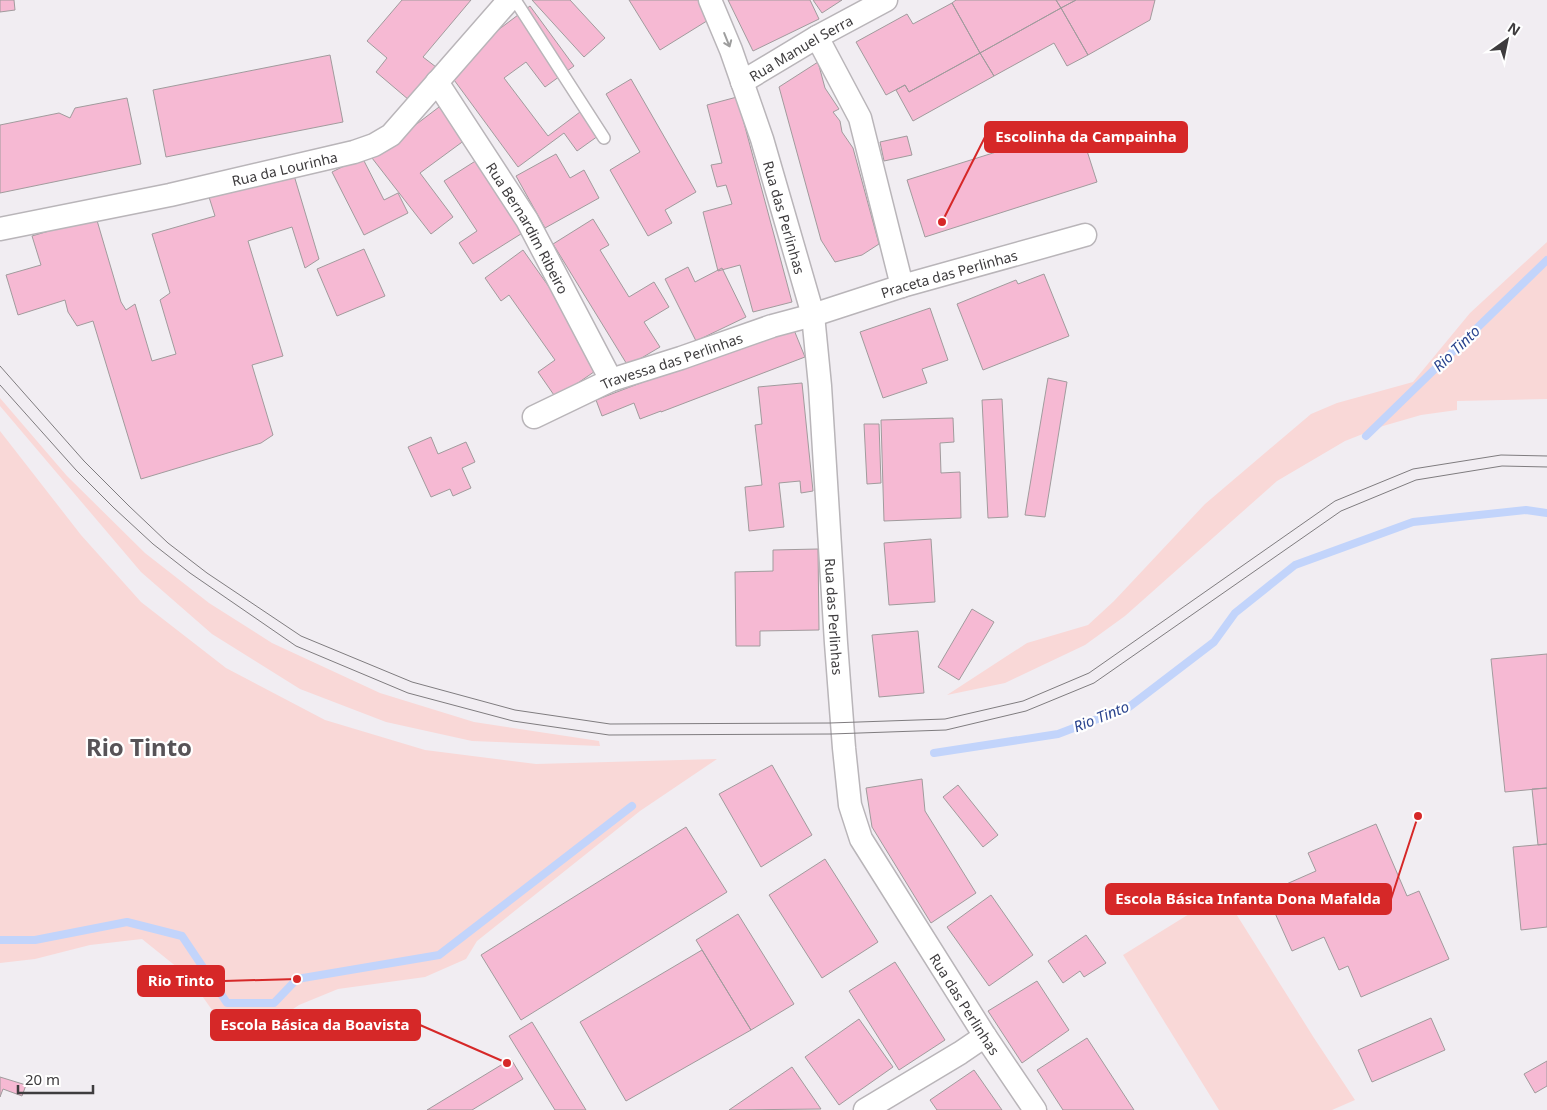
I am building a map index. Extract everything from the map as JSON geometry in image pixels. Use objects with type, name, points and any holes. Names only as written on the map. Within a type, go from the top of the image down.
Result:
[{"type":"street","name":"Rua da Lourinha","points":[[0,229],[170,195],[354,152],[374,145],[391,135],[509,0]]},
{"type":"street","name":"Rua das Perlinhas","points":[[710,0],[731,50],[762,139],[813,315],[820,386],[836,643],[850,805],[861,839],[985,1036],[1035,1110]]},
{"type":"street","name":"Rua Manuel Serra","points":[[742,82],[817,37],[886,0]]},
{"type":"street","points":[[817,37],[860,118],[902,286]]},
{"type":"street","name":"Rua Bernardim Ribeiro","points":[[437,82],[527,220],[611,380]]},
{"type":"street","name":"Praceta das Perlinhas","points":[[813,315],[902,286],[1085,235]]},
{"type":"street","name":"Travessa das Perlinhas","points":[[534,417],[611,380],[772,326],[813,315]]},
{"type":"street","points":[[865,1110],[985,1036]]},
{"type":"lane","points":[[515,0],[604,138]]},
{"type":"shaded area","points":[[1547,242],[1547,399],[1457,401],[1457,410],[1421,415],[1383,426],[1345,441],[1277,481],[1125,616],[1085,645],[1005,683],[947,695],[1027,643],[1088,625],[1114,601],[1205,504],[1311,414],[1337,403],[1413,382],[1470,313]]},
{"type":"shaded area","points":[[0,398],[67,476],[145,553],[209,603],[272,643],[380,693],[474,722],[599,741],[600,746],[472,741],[386,722],[300,689],[212,634],[141,572],[0,406]]},
{"type":"shaded area","points":[[0,431],[81,535],[141,602],[226,668],[325,720],[425,750],[536,764],[717,759],[640,811],[477,941],[466,959],[425,977],[338,989],[299,1005],[281,1017],[246,1030],[217,1017],[188,976],[142,939],[90,945],[35,959],[0,963]]},
{"type":"shaded area","points":[[1223,893],[1355,1100],[1332,1110],[1219,1110],[1123,955]]},
{"type":"building","points":[[0,0],[14,0],[15,10],[0,12]]},
{"type":"building","points":[[402,0],[471,0],[423,57],[436,67],[409,100],[376,72],[387,58],[367,41]]},
{"type":"building","points":[[532,0],[570,0],[605,38],[584,57]]},
{"type":"building","points":[[629,0],[699,0],[710,19],[660,50]]},
{"type":"building","points":[[728,0],[810,0],[819,19],[753,51]]},
{"type":"building","points":[[813,0],[842,0],[822,13]]},
{"type":"building","points":[[956,0],[1056,0],[1061,8],[980,53],[952,3]]},
{"type":"building","points":[[1056,0],[1076,0],[1061,8]]},
{"type":"building","points":[[1076,0],[1155,0],[1150,20],[1088,55],[1061,8]]},
{"type":"building","points":[[952,3],[980,53],[909,92],[905,85],[886,95],[856,42],[907,14],[913,24]]},
{"type":"building","points":[[530,6],[574,66],[545,87],[526,62],[504,78],[548,136],[580,112],[598,136],[577,151],[564,133],[518,167],[446,69]]},
{"type":"building","points":[[1061,8],[1088,55],[1067,66],[1054,43],[994,76],[980,53]]},
{"type":"building","points":[[980,53],[994,76],[913,121],[896,90],[905,85],[909,92]]},
{"type":"building","points":[[330,55],[343,122],[166,157],[153,90]]},
{"type":"building","points":[[818,62],[825,88],[839,109],[833,112],[840,121],[842,132],[853,148],[879,244],[862,255],[835,262],[821,240],[779,87]]},
{"type":"building","points":[[631,79],[696,192],[665,210],[672,223],[648,236],[610,170],[640,152],[606,94]]},
{"type":"building","points":[[737,97],[792,302],[753,312],[740,265],[718,271],[703,212],[732,204],[726,185],[717,187],[711,165],[722,163],[707,105]]},
{"type":"building","points":[[127,98],[141,164],[0,193],[0,125],[59,113],[70,118],[75,108]]},
{"type":"building","points":[[443,104],[469,137],[420,173],[453,217],[431,234],[372,158]]},
{"type":"building","points":[[1079,126],[1097,182],[925,237],[907,180]]},
{"type":"building","points":[[907,136],[912,155],[884,161],[880,142]]},
{"type":"building","points":[[556,154],[570,178],[584,170],[599,198],[545,228],[516,176]]},
{"type":"building","points":[[362,157],[384,200],[398,193],[408,213],[364,235],[332,172]]},
{"type":"building","points":[[477,160],[524,232],[473,264],[459,243],[477,231],[444,181]]},
{"type":"building","points":[[293,172],[319,259],[305,268],[292,227],[248,241],[283,356],[252,365],[273,435],[261,443],[141,479],[93,321],[77,326],[68,312],[65,300],[18,315],[6,275],[41,265],[32,236],[96,217],[121,302],[126,310],[135,304],[152,361],[176,354],[160,300],[170,293],[152,234],[215,216],[209,197]]},
{"type":"building","points":[[593,219],[609,245],[600,250],[629,297],[654,282],[669,307],[644,322],[660,347],[628,366],[553,244]]},
{"type":"building","points":[[364,249],[385,296],[337,316],[317,269]]},
{"type":"building","points":[[523,250],[604,365],[556,398],[538,372],[555,360],[509,295],[501,301],[485,278]]},
{"type":"building","points":[[688,267],[695,282],[722,268],[746,317],[696,341],[665,279]]},
{"type":"building","points":[[1044,274],[1069,336],[983,370],[957,304],[1016,280],[1018,284]]},
{"type":"building","points":[[930,308],[948,360],[922,369],[927,383],[883,398],[860,332]]},
{"type":"building","points":[[792,325],[805,357],[640,419],[634,403],[602,416],[596,400]]},
{"type":"building","points":[[1048,378],[1067,382],[1045,517],[1025,515]]},
{"type":"building","points":[[802,383],[813,491],[801,493],[800,481],[779,483],[784,527],[749,531],[745,487],[762,485],[755,425],[762,424],[758,387]]},
{"type":"building","points":[[1002,399],[1008,517],[988,518],[982,400]]},
{"type":"building","points":[[953,418],[954,442],[940,443],[941,473],[960,472],[961,518],[884,521],[881,420]]},
{"type":"building","points":[[864,424],[879,424],[881,483],[867,484]]},
{"type":"building","points":[[431,437],[438,454],[466,442],[475,462],[462,468],[471,488],[453,496],[450,489],[431,497],[408,447]]},
{"type":"building","points":[[931,539],[935,602],[889,605],[884,543]]},
{"type":"building","points":[[818,549],[819,630],[760,631],[760,646],[736,646],[735,572],[773,571],[773,550]]},
{"type":"building","points":[[972,609],[994,622],[959,680],[938,667]]},
{"type":"building","points":[[918,631],[924,693],[879,697],[872,635]]},
{"type":"building","points":[[1547,654],[1547,788],[1505,792],[1491,659]]},
{"type":"building","points":[[772,765],[812,835],[761,867],[719,794]]},
{"type":"building","points":[[922,779],[925,811],[976,893],[931,923],[872,827],[866,788]]},
{"type":"building","points":[[958,785],[998,835],[983,847],[943,797]]},
{"type":"building","points":[[1547,788],[1547,844],[1538,845],[1532,789]]},
{"type":"building","points":[[1376,824],[1407,896],[1419,891],[1449,959],[1361,997],[1348,966],[1339,970],[1324,937],[1292,951],[1266,893],[1316,871],[1308,853]]},
{"type":"building","points":[[686,827],[727,892],[521,1020],[481,955]]},
{"type":"building","points":[[1547,844],[1547,927],[1521,930],[1513,847]]},
{"type":"building","points":[[825,859],[878,942],[822,978],[769,895]]},
{"type":"building","points":[[991,895],[1033,955],[989,986],[947,927]]},
{"type":"building","points":[[738,914],[794,1004],[751,1030],[696,940]]},
{"type":"building","points":[[1086,935],[1106,963],[1084,977],[1080,971],[1063,983],[1048,961]]},
{"type":"building","points":[[702,950],[751,1030],[626,1101],[580,1022]]},
{"type":"building","points":[[895,962],[945,1040],[899,1070],[849,991]]},
{"type":"building","points":[[1037,981],[1069,1030],[1022,1063],[988,1011]]},
{"type":"building","points":[[1431,1018],[1445,1050],[1372,1082],[1358,1050]]},
{"type":"building","points":[[859,1019],[893,1067],[839,1105],[805,1057]]},
{"type":"building","points":[[532,1022],[586,1110],[555,1110],[509,1036]]},
{"type":"building","points":[[1087,1038],[1134,1110],[1063,1110],[1037,1070]]},
{"type":"building","points":[[511,1059],[523,1079],[472,1110],[427,1110]]},
{"type":"building","points":[[1547,1061],[1547,1086],[1535,1093],[1524,1074]]},
{"type":"building","points":[[792,1067],[821,1109],[729,1110]]},
{"type":"building","points":[[974,1070],[1002,1110],[937,1110],[930,1100]]},
{"type":"building","points":[[0,1077],[26,1085],[22,1096],[3,1089],[0,1097]]},
{"type":"waterway","name":"Rio Tinto","points":[[1366,436],[1547,260]]},
{"type":"waterway","name":"Rio Tinto","points":[[934,753],[1058,734],[1129,707],[1214,642],[1235,613],[1295,565],[1413,522],[1526,510],[1547,513]]},
{"type":"waterway","name":"Rio Tinto","points":[[0,940],[35,940],[127,922],[182,936],[227,1003],[274,1003],[297,979],[439,955],[632,806]]},
{"type":"tram line","points":[[0,366],[84,461],[168,543],[207,573],[301,636],[412,682],[515,710],[610,724],[830,723],[945,719],[1023,701],[1089,673],[1335,501],[1413,469],[1501,455],[1547,456]]},
{"type":"tram line","points":[[0,385],[76,470],[153,544],[190,573],[296,646],[408,693],[513,721],[609,735],[831,734],[946,730],[1026,711],[1094,683],[1341,511],[1416,480],[1502,466],[1547,467]]},
{"type":"place","name":"Escolinha da Campainha","points":[[942,222]]},
{"type":"place","name":"Escola Básica Infanta Dona Mafalda","points":[[1418,816]]},
{"type":"place","name":"Rio Tinto","points":[[297,979]]},
{"type":"place","name":"Escola Básica da Boavista","points":[[507,1063]]},
{"type":"district","name":"Rio Tinto","points":[[139,746]]}]
